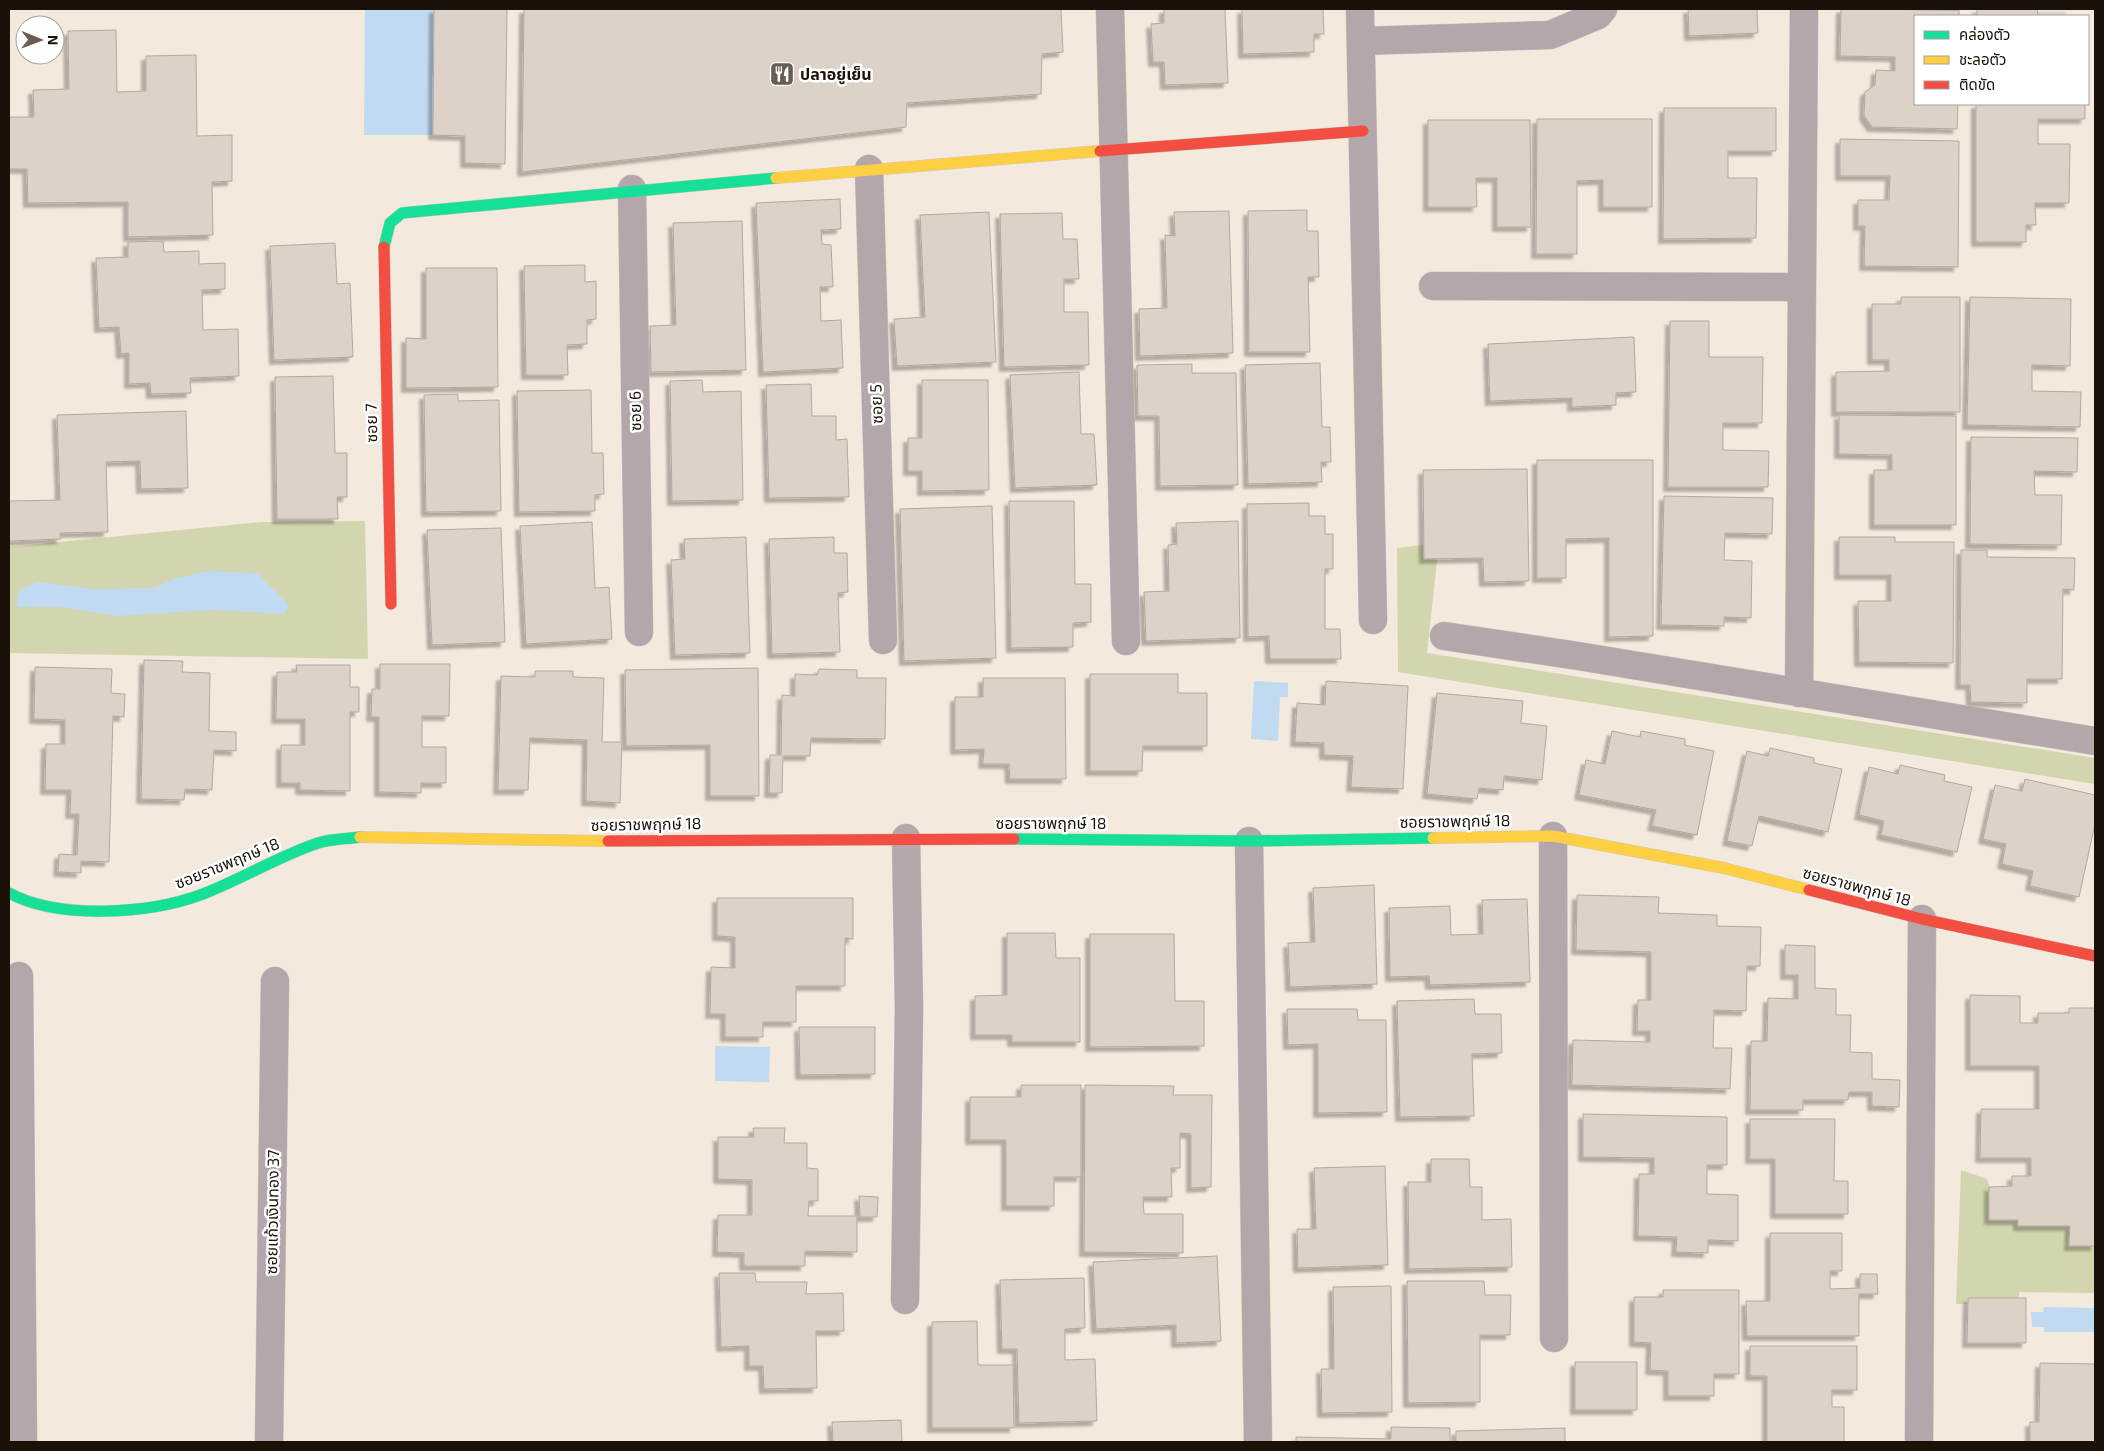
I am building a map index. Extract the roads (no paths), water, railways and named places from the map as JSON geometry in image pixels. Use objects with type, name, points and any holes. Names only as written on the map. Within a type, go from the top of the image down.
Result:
[{"type":"street","points":[[1110,9],[1126,641]]},
{"type":"street","points":[[1360,9],[1373,620]]},
{"type":"street","points":[[1361,41],[1550,35],[1598,15],[1603,9]]},
{"type":"street","points":[[1799,693],[1804,9]]},
{"type":"street","points":[[632,189],[1363,131]]},
{"type":"street","name":"ซอย 5","points":[[869,169],[883,640]]},
{"type":"street","name":"ซอย 7","points":[[391,604],[384,242],[390,223],[402,213],[632,189]]},
{"type":"street","name":"ซอย 6","points":[[632,189],[639,632]]},
{"type":"street","points":[[1433,286],[1802,287]]},
{"type":"street","points":[[1444,636],[2095,741]]},
{"type":"street","points":[[1553,836],[1554,1338]]},
{"type":"street","name":"ซอยราชพฤกษ์ 18","points":[[9,893],[24,901],[76,911],[136,910],[200,895],[318,842],[359,837],[572,841],[906,838],[1249,841],[1553,836],[1724,868],[1922,919],[2095,956]]},
{"type":"street","points":[[905,1300],[909,1008],[906,838]]},
{"type":"street","points":[[1249,841],[1258,1442]]},
{"type":"street","points":[[1919,1442],[1922,919]]},
{"type":"street","points":[[19,976],[23,1442]]},
{"type":"street","name":"ซอยแก้วเงินทอง 37","points":[[269,1442],[275,981]]},
{"type":"water","points":[[365,9],[434,9],[433,135],[364,135]]},
{"type":"water","points":[[206,571],[257,573],[289,605],[284,614],[211,610],[117,616],[61,607],[16,607],[20,590],[38,582],[95,589],[154,588],[173,579]]},
{"type":"water","points":[[1254,681],[1288,683],[1288,697],[1280,697],[1278,741],[1251,739]]},
{"type":"water","points":[[715,1046],[770,1047],[769,1082],[715,1081]]},
{"type":"water","points":[[2044,1307],[2095,1308],[2095,1332],[2044,1332],[2044,1327],[2032,1327],[2031,1312],[2043,1312]]},
{"type":"place","name":"ปลาอยู่เย็น","points":[[782,74]]}]
